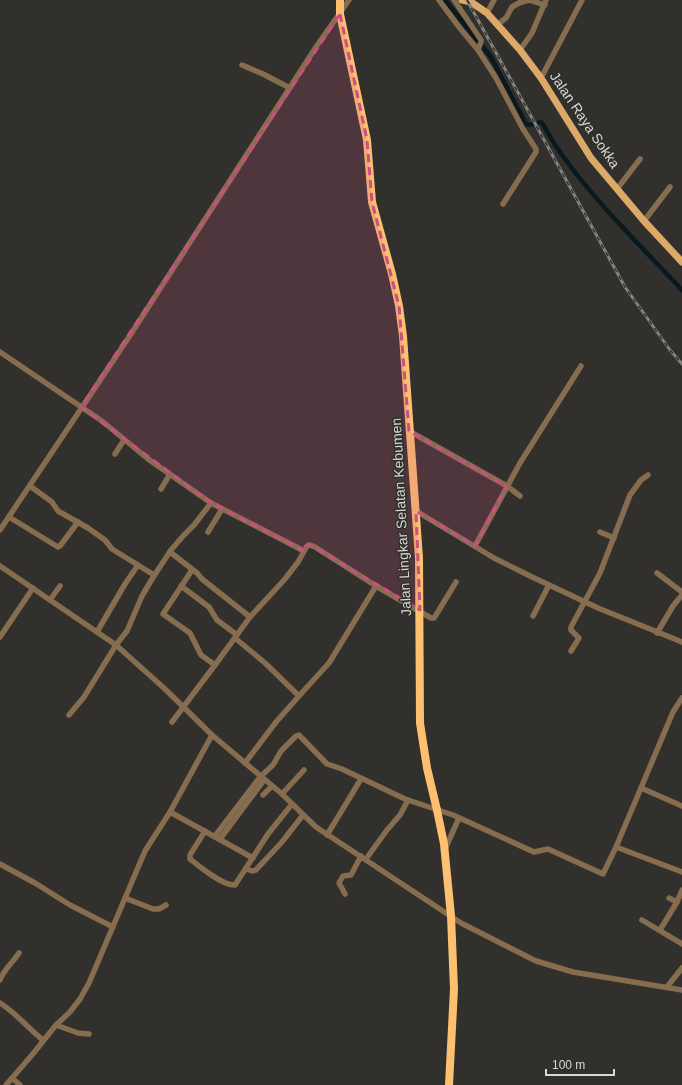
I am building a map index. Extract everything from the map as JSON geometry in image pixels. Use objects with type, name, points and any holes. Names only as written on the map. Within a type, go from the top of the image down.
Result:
[{"type":"highway","name":"Jalan Lingkar Selatan Kebumen","points":[[340,0],[340,14],[367,140],[372,202],[392,274],[399,306],[419,558],[419,662],[421,731],[444,849],[451,916],[454,989],[449,1085]]},
{"type":"main road","name":"Jalan Raya Sokka","points":[[462,0],[471,2],[487,13],[520,50],[541,78],[591,158],[644,221],[682,262]]},
{"type":"street","points":[[0,530],[129,337],[316,47],[349,0]]},
{"type":"street","points":[[439,0],[459,27],[480,47],[523,129],[536,149],[536,152],[503,204]]},
{"type":"street","points":[[454,0],[481,40],[480,47]]},
{"type":"street","points":[[475,0],[480,7]]},
{"type":"street","points":[[487,13],[494,0]]},
{"type":"street","points":[[498,24],[506,18],[512,7],[524,1],[529,0],[545,2],[532,33],[520,50]]},
{"type":"street","points":[[541,78],[582,0]]},
{"type":"street","points":[[242,65],[290,88]]},
{"type":"street","points":[[617,189],[640,159]]},
{"type":"street","points":[[644,221],[670,187]]},
{"type":"street","points":[[0,352],[102,421],[124,440],[211,503],[304,551]]},
{"type":"street","points":[[475,546],[507,486],[581,366]]},
{"type":"street","points":[[409,431],[507,486],[520,496]]},
{"type":"street","points":[[115,454],[124,440]]},
{"type":"street","points":[[161,489],[170,474]]},
{"type":"street","points":[[571,651],[579,638],[571,629],[600,573],[630,495],[636,485],[648,475]]},
{"type":"street","points":[[30,486],[52,502],[58,511],[68,518],[78,522],[105,540],[112,549],[154,575]]},
{"type":"street","points":[[69,715],[84,697],[127,631],[142,596],[154,575],[170,552],[202,517],[211,503]]},
{"type":"street","points":[[208,532],[222,509]]},
{"type":"street","points":[[416,512],[494,558],[585,602],[657,633],[682,642]]},
{"type":"street","points":[[9,517],[59,547],[78,522]]},
{"type":"street","points":[[600,532],[614,538]]},
{"type":"street","points":[[172,722],[250,617],[285,579],[298,562],[307,546],[310,545],[315,547],[376,586],[420,610],[431,618],[435,617],[456,582]]},
{"type":"street","points":[[170,552],[250,617]]},
{"type":"street","points":[[96,632],[138,565]]},
{"type":"street","points":[[0,566],[116,646],[166,689],[212,735],[282,794],[316,827],[451,916],[517,952],[556,968],[682,990]]},
{"type":"street","points":[[192,570],[182,586],[176,592],[163,614],[190,633],[201,655],[215,665]]},
{"type":"street","points":[[657,573],[682,593],[657,633]]},
{"type":"street","points":[[533,616],[550,585]]},
{"type":"street","points":[[50,600],[60,586]]},
{"type":"street","points":[[182,586],[209,607],[217,620],[299,696]]},
{"type":"street","points":[[245,762],[276,722],[329,663],[376,586]]},
{"type":"street","points":[[0,637],[33,588]]},
{"type":"street","points":[[218,838],[284,748],[296,736],[299,735],[327,764],[342,769],[408,800],[459,818],[534,852],[548,849],[603,874],[616,847],[674,710],[682,698]]},
{"type":"street","points":[[6,1085],[43,1040],[77,1003],[90,983],[145,851],[170,812],[212,735]]},
{"type":"street","points":[[282,794],[304,770]]},
{"type":"street","points":[[327,835],[361,779]]},
{"type":"street","points":[[263,795],[272,786]]},
{"type":"street","points":[[641,788],[682,806]]},
{"type":"street","points":[[345,894],[339,884],[343,876],[351,875],[363,858],[400,815],[408,800]]},
{"type":"street","points":[[205,831],[190,855],[190,859],[207,872],[231,885],[235,884],[268,834],[292,804]]},
{"type":"street","points":[[170,812],[253,858]]},
{"type":"street","points":[[246,869],[252,871],[256,870],[282,842],[303,815]]},
{"type":"street","points":[[444,849],[459,818]]},
{"type":"street","points":[[616,847],[682,872]]},
{"type":"street","points":[[0,864],[32,881],[70,905],[113,927]]},
{"type":"street","points":[[660,930],[677,902],[682,890]]},
{"type":"street","points":[[125,898],[153,909],[159,909],[166,905]]},
{"type":"street","points":[[669,898],[677,902]]},
{"type":"street","points":[[642,920],[682,944]]},
{"type":"street","points":[[0,980],[2,974],[19,953]]},
{"type":"street","points":[[666,988],[682,968]]},
{"type":"street","points":[[0,1003],[18,1016],[26,1026],[43,1040]]},
{"type":"street","points":[[56,1025],[73,1031],[89,1034]]},
{"type":"street","points":[[12,1078],[20,1085]]},
{"type":"highlighted area","points":[[340,14],[367,140],[372,202],[399,306],[409,431],[507,486],[475,546],[416,511],[420,610],[308,544],[304,551],[211,503],[81,407]]},
{"type":"waterway","points":[[445,0],[491,57],[526,124],[533,124]]},
{"type":"waterway","points":[[539,122],[542,123],[557,149],[588,188],[618,223],[682,290]]},
{"type":"railway","points":[[467,0],[625,287],[670,350],[682,364]]}]
